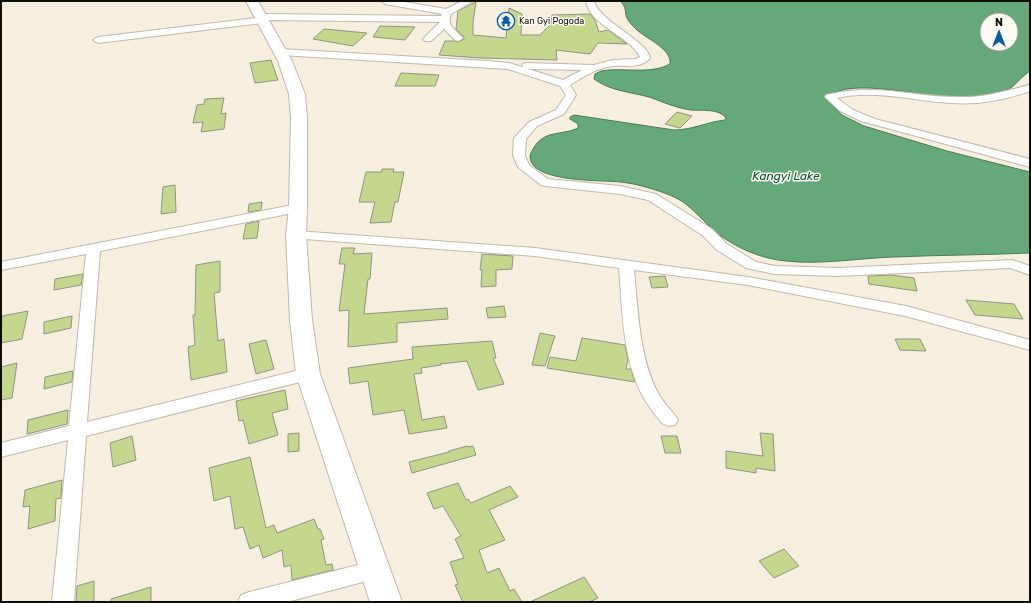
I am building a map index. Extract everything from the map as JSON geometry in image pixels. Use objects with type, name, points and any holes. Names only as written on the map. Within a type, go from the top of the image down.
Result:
[{"type":"highway","points":[[258,13],[281,52],[292,77],[297,99],[299,118],[298,208],[296,235],[301,320],[308,374],[386,602]]},
{"type":"street","points":[[385,1],[445,18],[458,38]]},
{"type":"street","points":[[412,60],[445,18],[469,1]]},
{"type":"street","points":[[281,52],[509,66],[598,67],[643,60],[645,58],[644,55],[624,35],[595,13],[590,1]]},
{"type":"street","points":[[98,40],[258,13],[445,18]]},
{"type":"street","points":[[509,66],[564,84],[571,95],[560,112],[533,124],[520,138],[519,154],[524,167],[545,182],[620,190],[652,197],[707,232],[722,247],[750,265],[775,270],[838,272],[1012,264],[1030,271]]},
{"type":"street","points":[[564,84],[587,71],[598,67]]},
{"type":"street","points":[[1030,88],[1013,95],[974,100],[941,100],[880,91],[845,93],[830,97],[851,115],[1030,163]]},
{"type":"street","points":[[1,266],[298,208]]},
{"type":"street","points":[[296,235],[535,252],[748,281],[906,311],[1030,345]]},
{"type":"street","points":[[62,602],[93,248]]},
{"type":"street","points":[[626,264],[631,317],[639,364],[650,394],[669,420]]},
{"type":"street","points":[[1,450],[308,374]]},
{"type":"street","points":[[250,602],[374,570]]},
{"type":"water","name":"Kangyi Lake","points":[[620,1],[1030,1],[1030,71],[1006,91],[986,97],[963,98],[898,90],[862,88],[847,89],[835,93],[828,100],[842,115],[864,126],[947,151],[1030,172],[1030,253],[894,257],[813,262],[777,260],[750,252],[732,243],[717,233],[686,204],[665,193],[642,186],[621,182],[569,178],[554,176],[542,172],[533,165],[530,157],[533,149],[542,138],[578,128],[578,124],[570,119],[570,117],[574,115],[674,130],[681,130],[725,120],[726,118],[714,111],[685,109],[649,97],[614,89],[594,79],[595,74],[601,71],[645,70],[670,64],[670,59],[663,49],[630,23]]},
{"type":"building","points":[[476,2],[473,35],[506,38],[509,8],[522,14],[521,35],[540,35],[551,24],[552,15],[590,14],[595,20],[599,32],[608,30],[627,44],[598,43],[590,54],[556,50],[557,60],[480,58],[439,55],[445,41],[458,42],[464,39],[464,37],[456,29],[458,11]]},
{"type":"building","points":[[380,26],[415,27],[405,40],[373,37]]},
{"type":"building","points":[[324,29],[367,33],[353,46],[313,39]]},
{"type":"building","points":[[271,60],[278,80],[255,83],[250,63]]},
{"type":"building","points":[[401,73],[439,75],[435,86],[395,86]]},
{"type":"building","points":[[224,98],[221,114],[226,113],[224,129],[201,132],[203,122],[193,123],[197,105],[204,104],[205,99]]},
{"type":"building","points":[[677,112],[692,116],[680,128],[665,124]]},
{"type":"building","points":[[382,169],[394,169],[393,172],[404,172],[398,202],[395,202],[391,222],[370,223],[375,202],[359,202],[366,172],[382,172]]},
{"type":"building","points":[[175,185],[176,212],[161,214],[163,187]]},
{"type":"building","points":[[262,202],[261,210],[248,212],[249,204]]},
{"type":"building","points":[[259,221],[257,238],[243,239],[246,224]]},
{"type":"building","points":[[342,248],[355,248],[353,254],[372,253],[370,279],[368,279],[364,314],[447,308],[448,319],[397,323],[397,342],[348,347],[349,310],[339,311],[345,264],[339,264]]},
{"type":"building","points":[[482,254],[513,256],[512,269],[496,270],[496,286],[481,287],[482,270],[480,270]]},
{"type":"building","points":[[220,261],[220,292],[214,293],[218,341],[224,339],[227,372],[191,380],[188,347],[195,345],[193,315],[195,315],[196,265]]},
{"type":"building","points":[[83,274],[81,285],[54,290],[55,279]]},
{"type":"building","points":[[891,275],[914,278],[917,291],[869,284],[868,276]]},
{"type":"building","points":[[665,276],[668,287],[652,288],[649,277]]},
{"type":"building","points":[[966,300],[1014,304],[1023,319],[975,315]]},
{"type":"building","points":[[504,306],[506,317],[488,318],[486,308]]},
{"type":"building","points":[[28,311],[22,339],[1,343],[2,316]]},
{"type":"building","points":[[72,316],[71,328],[44,334],[44,322]]},
{"type":"building","points":[[540,333],[555,336],[545,366],[532,365]]},
{"type":"building","points":[[582,338],[625,345],[628,359],[626,369],[631,369],[635,382],[547,368],[550,357],[576,361]]},
{"type":"building","points":[[895,339],[920,339],[926,351],[900,350]]},
{"type":"building","points":[[266,340],[274,369],[256,374],[249,344]]},
{"type":"building","points":[[492,341],[496,358],[493,358],[504,384],[478,390],[467,361],[421,368],[422,373],[414,374],[422,420],[444,416],[447,428],[409,434],[404,410],[373,415],[368,381],[350,384],[348,368],[413,359],[412,347]]},
{"type":"building","points":[[17,363],[12,398],[1,400],[1,367]]},
{"type":"building","points":[[73,371],[72,382],[44,389],[45,377]]},
{"type":"building","points":[[285,390],[288,409],[272,413],[278,435],[249,444],[243,420],[239,421],[236,401]]},
{"type":"building","points":[[68,410],[67,424],[27,434],[28,420]]},
{"type":"building","points":[[299,433],[299,451],[288,452],[288,434]]},
{"type":"building","points":[[760,433],[773,434],[775,471],[756,468],[756,473],[726,468],[726,451],[763,456]]},
{"type":"building","points":[[132,436],[136,460],[113,467],[110,443]]},
{"type":"building","points":[[661,436],[677,436],[681,453],[665,453]]},
{"type":"building","points":[[467,446],[473,446],[476,455],[412,473],[409,462]]},
{"type":"building","points":[[250,457],[266,528],[274,525],[277,533],[314,519],[324,539],[321,540],[326,565],[332,564],[333,570],[292,580],[291,565],[284,567],[282,550],[263,558],[259,545],[250,549],[243,527],[235,529],[230,496],[214,501],[209,468]]},
{"type":"building","points":[[62,480],[61,498],[56,499],[55,521],[28,529],[30,506],[23,507],[25,490]]},
{"type":"building","points":[[458,483],[466,500],[468,499],[471,503],[510,486],[518,497],[489,510],[505,540],[479,550],[487,573],[499,568],[510,591],[514,589],[522,602],[463,602],[455,585],[458,584],[450,562],[464,558],[455,539],[461,536],[443,506],[434,509],[427,493]]},
{"type":"building","points":[[784,549],[799,566],[774,578],[759,561]]},
{"type":"building","points":[[584,577],[598,598],[589,602],[530,602]]},
{"type":"building","points":[[94,581],[94,602],[76,602],[77,586]]},
{"type":"building","points":[[151,587],[151,602],[111,602],[111,599]]},
{"type":"place","name":"Kan Gyi Pogoda","points":[[506,21]]}]
